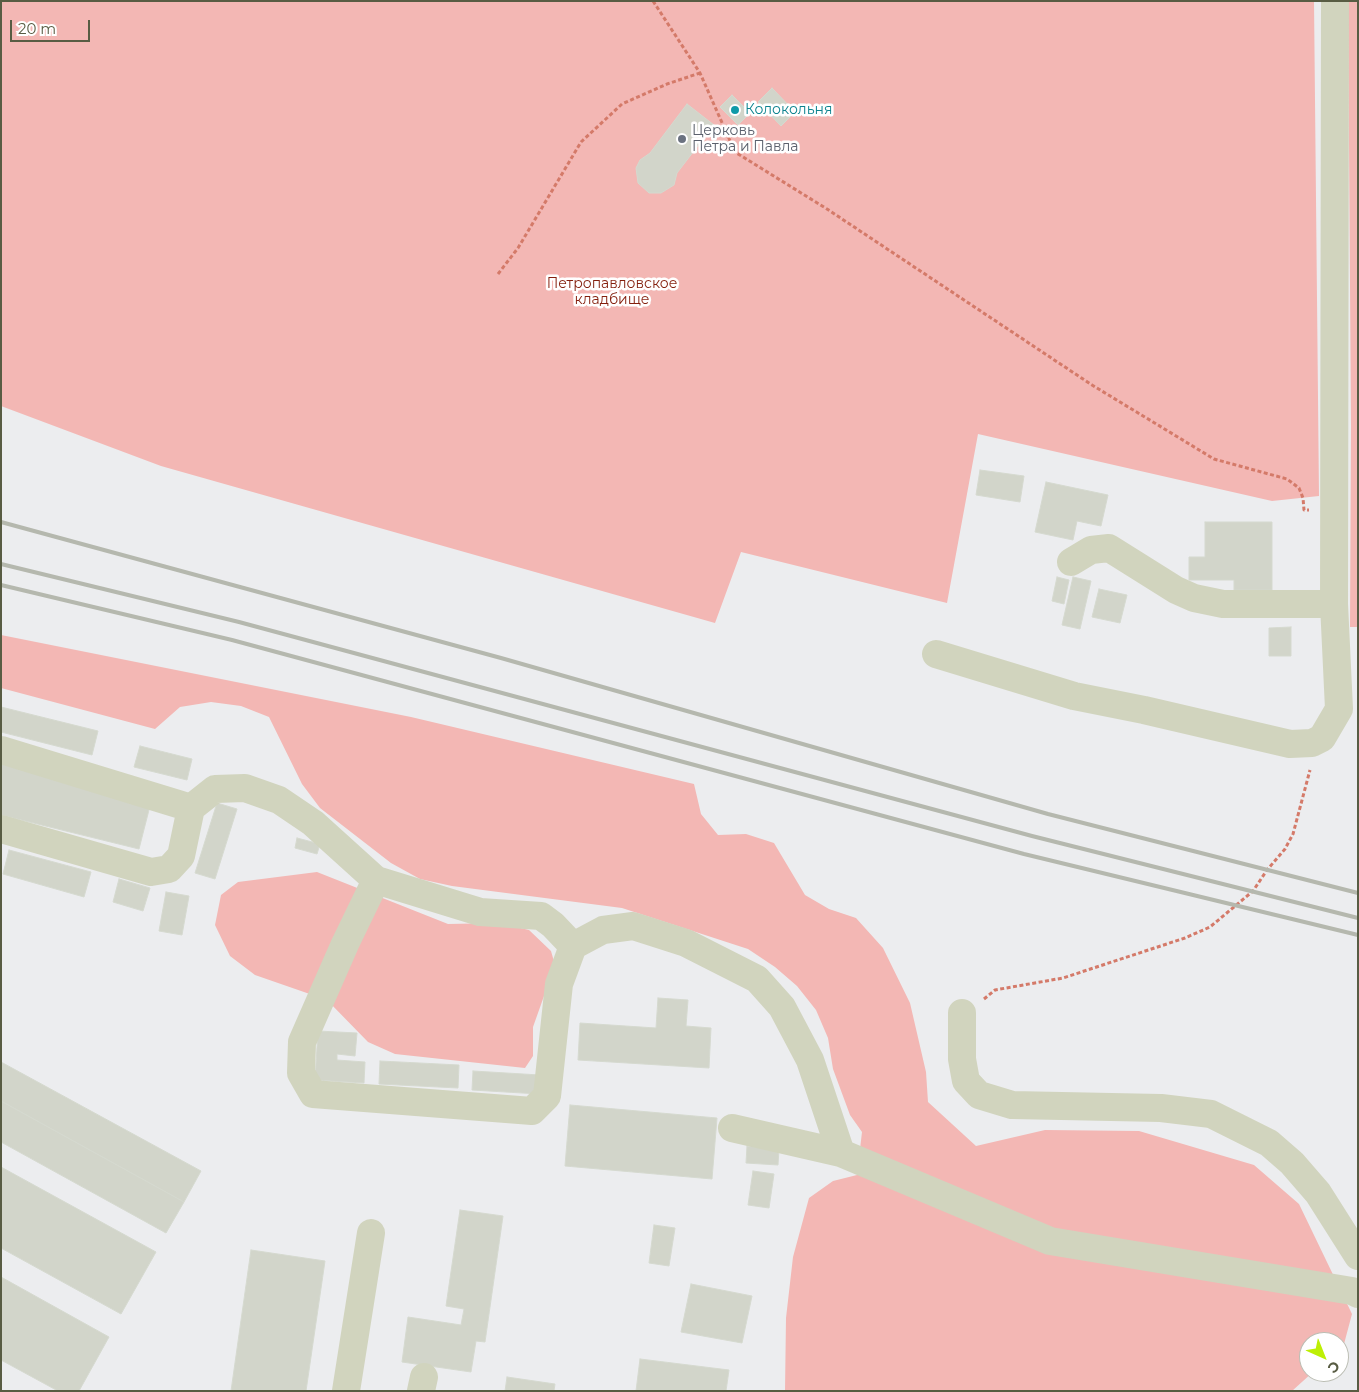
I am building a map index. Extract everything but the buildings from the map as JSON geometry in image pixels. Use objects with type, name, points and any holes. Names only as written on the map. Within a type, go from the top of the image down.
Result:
[{"type":"lane","points":[[936,654],[1074,696],[1290,744],[1312,743],[1322,738],[1348,712],[1334,604],[1335,1]]},
{"type":"lane","points":[[1071,562],[1091,550],[1109,548],[1176,590],[1194,598],[1223,604],[1334,604]]},
{"type":"lane","points":[[1,750],[191,808]]},
{"type":"lane","points":[[1,829],[150,872],[170,869],[181,856],[191,808],[215,789],[245,788],[279,800],[313,823],[376,880],[480,912],[541,916],[553,925],[573,946]]},
{"type":"lane","points":[[376,880],[345,944],[302,1042],[301,1073],[313,1094],[532,1111],[547,1096],[559,984],[573,946],[603,930],[633,926],[686,943],[757,979],[782,1007],[810,1060],[841,1153]]},
{"type":"lane","points":[[962,1013],[962,1059],[966,1081],[979,1095],[1012,1105],[1162,1108],[1211,1114],[1269,1143],[1292,1163],[1318,1193],[1358,1256]]},
{"type":"lane","points":[[732,1128],[841,1153],[1050,1241],[1358,1294]]},
{"type":"lane","points":[[346,1391],[371,1233]]},
{"type":"path","points":[[653,1],[700,73],[735,152],[827,209],[1092,385],[1214,459],[1286,479],[1299,488],[1304,498],[1304,510],[1334,510]]},
{"type":"path","points":[[498,274],[518,248],[581,142],[622,104],[667,84],[700,73]]},
{"type":"path","points":[[962,1013],[995,990],[1063,978],[1185,938],[1210,926],[1253,891],[1289,842],[1309,775],[1312,743]]},
{"type":"green space","name":"Петропавловское кладбище","points":[[1,1],[1314,1],[1319,496],[1272,501],[978,434],[947,603],[741,552],[715,623],[161,466],[1,406]]},
{"type":"green space","points":[[1348,1],[1358,1],[1358,627],[1350,627],[1351,426]]},
{"type":"green space","points":[[1,635],[411,717],[694,784],[701,814],[718,835],[746,834],[774,843],[805,895],[829,909],[856,918],[883,948],[910,1003],[926,1072],[928,1102],[976,1146],[1045,1130],[1139,1131],[1254,1165],[1299,1204],[1352,1314],[1347,1332],[1299,1332],[1299,1382],[1302,1382],[1292,1391],[785,1391],[786,1318],[793,1257],[809,1198],[833,1181],[857,1175],[862,1132],[850,1115],[833,1069],[828,1038],[816,1010],[797,986],[775,967],[748,949],[622,908],[452,886],[420,879],[391,863],[320,808],[302,784],[269,717],[241,706],[211,702],[180,707],[155,729],[1,688]]},
{"type":"green space","points":[[317,872],[448,924],[499,923],[529,930],[551,951],[555,965],[533,1027],[533,1056],[525,1068],[395,1054],[368,1042],[327,1000],[255,975],[230,956],[215,925],[221,895],[238,882]]},
{"type":"railway","points":[[1,522],[501,658],[1048,814],[1358,893]]},
{"type":"railway","points":[[1,564],[239,622],[1032,836],[1358,918]]},
{"type":"railway","points":[[1,585],[232,640],[1024,854],[1358,935]]},
{"type":"place","name":"Колокольня","points":[[735,110]]},
{"type":"place","name":"Церковь Петра и Павла","points":[[682,139]]}]
